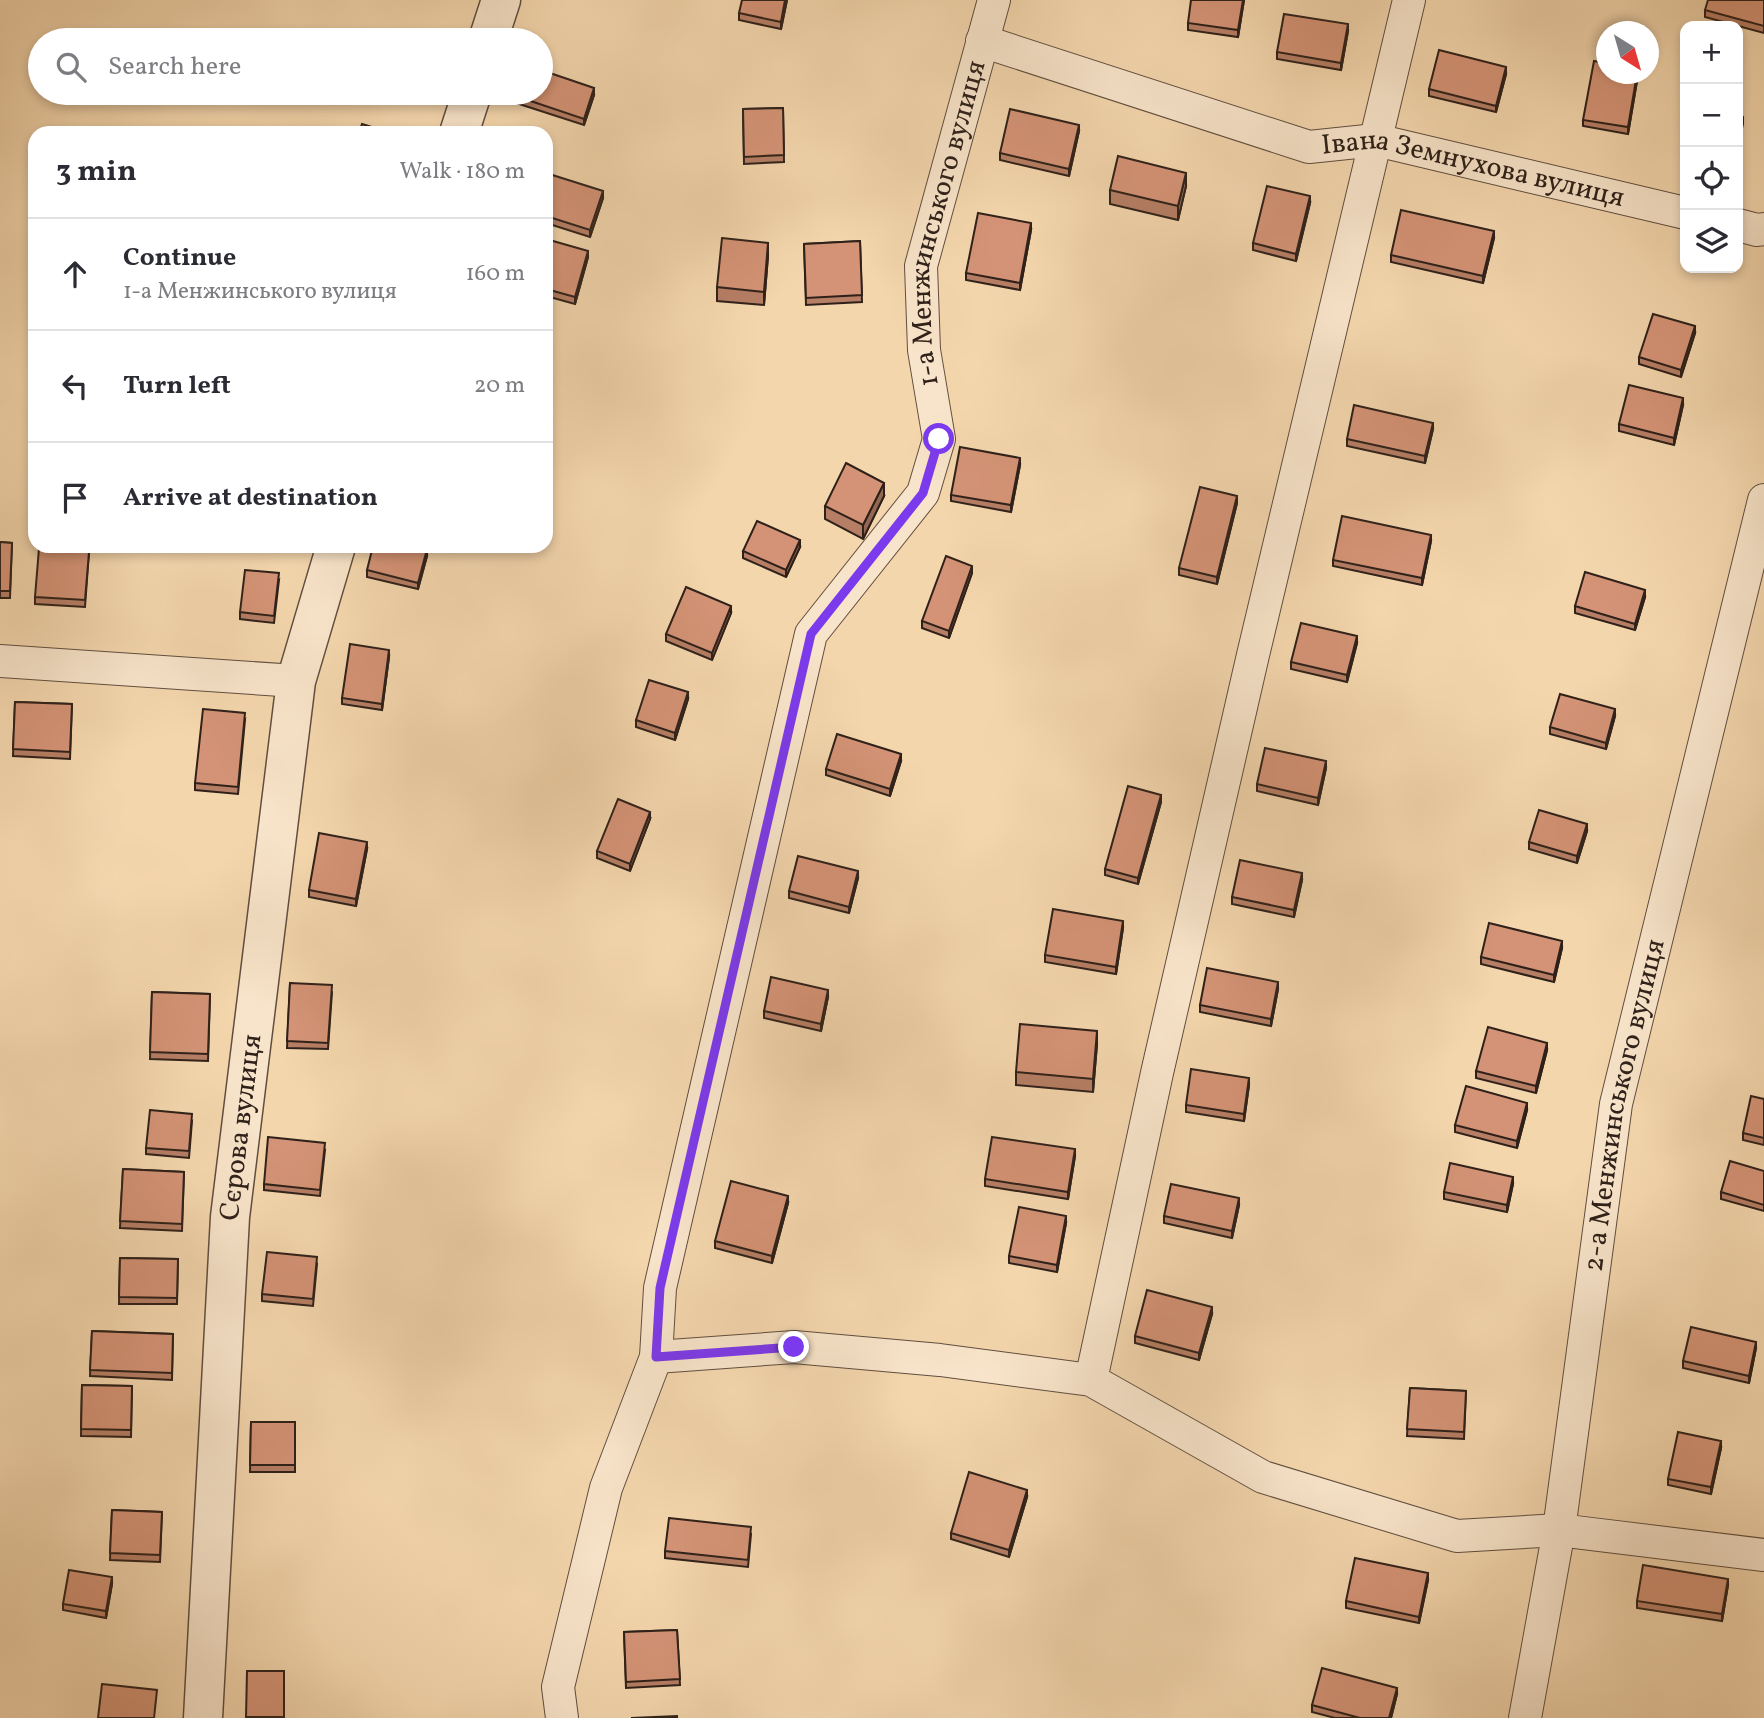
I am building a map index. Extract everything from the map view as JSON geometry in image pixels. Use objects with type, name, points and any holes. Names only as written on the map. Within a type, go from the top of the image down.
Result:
[{"type":"street","points":[[492,28],[501,0]]},
{"type":"street","points":[[1091,1380],[1157,1073],[1252,655],[1409,0]]},
{"type":"street","name":"1-а Менжинського вулиця","points":[[562,1718],[558,1686],[606,1489],[656,1357],[660,1288],[811,634],[923,493],[939,439],[924,350],[921,266],[982,41],[986,3]]},
{"type":"street","name":"Івана Земнухова вулиця","points":[[982,41],[1309,147],[1376,141],[1680,212]]},
{"type":"street","points":[[461,126],[468,105]]},
{"type":"street","points":[[1743,226],[1764,229]]},
{"type":"street","name":"2-а Менжинського вулиця","points":[[1525,1718],[1559,1530],[1616,1104],[1764,500]]},
{"type":"street","name":"Сєрова вулиця","points":[[203,1718],[230,1217],[296,681],[334,553]]},
{"type":"street","points":[[0,661],[296,681]]},
{"type":"street","points":[[656,1357],[794,1347],[940,1360],[1091,1380],[1263,1476],[1457,1536],[1559,1530],[1764,1555]]},
{"type":"building","points":[[742,0],[785,0],[781,22],[739,13]]},
{"type":"building","points":[[1191,0],[1243,0],[1238,30],[1188,23]]},
{"type":"building","points":[[1708,0],[1764,0],[1764,26],[1705,10]]},
{"type":"building","points":[[1284,14],[1348,24],[1341,63],[1277,52]]},
{"type":"building","points":[[1439,50],[1506,67],[1496,106],[1429,89]]},
{"type":"building","points":[[1594,61],[1596,84],[1635,84],[1628,127],[1583,120]]},
{"type":"building","points":[[553,74],[594,88],[584,119],[543,105],[553,105]]},
{"type":"building","points":[[783,108],[784,155],[744,157],[743,109]]},
{"type":"building","points":[[1010,109],[1079,125],[1069,169],[1000,153]]},
{"type":"building","points":[[1118,156],[1186,173],[1178,206],[1110,190]]},
{"type":"building","points":[[553,175],[603,191],[590,230],[553,218]]},
{"type":"building","points":[[1267,186],[1310,196],[1296,254],[1253,243]]},
{"type":"building","points":[[1401,210],[1494,231],[1483,276],[1391,255]]},
{"type":"building","points":[[978,213],[1031,223],[1020,283],[966,273]]},
{"type":"building","points":[[722,238],[768,243],[764,292],[717,287]]},
{"type":"building","points":[[553,241],[588,251],[575,297],[553,291]]},
{"type":"building","points":[[860,241],[862,295],[806,298],[804,244]]},
{"type":"building","points":[[1653,314],[1695,326],[1681,370],[1639,357]]},
{"type":"building","points":[[1629,385],[1683,398],[1674,438],[1619,424]]},
{"type":"building","points":[[1354,405],[1433,423],[1425,456],[1347,439]]},
{"type":"building","points":[[960,447],[1020,458],[1011,505],[951,495]]},
{"type":"building","points":[[846,463],[884,483],[863,525],[825,506]]},
{"type":"building","points":[[1200,487],[1237,496],[1217,577],[1179,568]]},
{"type":"building","points":[[1342,516],[1431,535],[1422,578],[1333,560]]},
{"type":"building","points":[[757,521],[800,540],[786,570],[743,551]]},
{"type":"building","points":[[0,542],[12,543],[10,591],[0,591]]},
{"type":"building","points":[[39,553],[89,553],[85,600],[35,597]]},
{"type":"building","points":[[371,553],[426,553],[418,583],[367,570]]},
{"type":"building","points":[[946,556],[972,566],[949,631],[922,621]]},
{"type":"building","points":[[245,570],[279,573],[274,616],[240,612]]},
{"type":"building","points":[[1585,572],[1645,590],[1635,624],[1575,606]]},
{"type":"building","points":[[686,587],[731,606],[712,653],[666,634]]},
{"type":"building","points":[[1301,623],[1357,636],[1347,675],[1291,662]]},
{"type":"building","points":[[350,644],[389,650],[382,704],[342,698]]},
{"type":"building","points":[[649,680],[688,692],[675,733],[636,720]]},
{"type":"building","points":[[1560,694],[1615,709],[1606,743],[1550,727]]},
{"type":"building","points":[[15,702],[72,704],[70,752],[13,749]]},
{"type":"building","points":[[203,709],[245,713],[238,787],[195,783]]},
{"type":"building","points":[[837,734],[901,754],[890,789],[826,769]]},
{"type":"building","points":[[1265,748],[1326,761],[1318,798],[1257,784]]},
{"type":"building","points":[[1128,786],[1161,795],[1138,878],[1105,869]]},
{"type":"building","points":[[618,799],[650,812],[630,864],[597,851]]},
{"type":"building","points":[[1539,810],[1587,824],[1577,856],[1529,842]]},
{"type":"building","points":[[319,833],[367,842],[356,899],[309,890]]},
{"type":"building","points":[[798,856],[858,871],[849,907],[789,891]]},
{"type":"building","points":[[1240,860],[1302,873],[1294,910],[1232,897]]},
{"type":"building","points":[[1053,909],[1123,921],[1116,967],[1045,955]]},
{"type":"building","points":[[1489,923],[1562,941],[1554,975],[1481,957]]},
{"type":"building","points":[[1207,968],[1278,982],[1271,1019],[1200,1005]]},
{"type":"building","points":[[771,977],[828,990],[821,1024],[764,1011]]},
{"type":"building","points":[[290,983],[332,985],[328,1043],[287,1041]]},
{"type":"building","points":[[152,992],[210,994],[208,1054],[150,1052]]},
{"type":"building","points":[[1020,1024],[1097,1031],[1093,1079],[1016,1072]]},
{"type":"building","points":[[1488,1027],[1547,1043],[1536,1086],[1476,1071]]},
{"type":"building","points":[[1191,1069],[1249,1078],[1244,1114],[1186,1105]]},
{"type":"building","points":[[1466,1086],[1527,1103],[1517,1141],[1455,1125]]},
{"type":"building","points":[[1751,1096],[1764,1099],[1764,1138],[1743,1133]]},
{"type":"building","points":[[150,1110],[192,1114],[189,1151],[146,1148]]},
{"type":"building","points":[[268,1137],[325,1143],[320,1190],[264,1184]]},
{"type":"building","points":[[992,1137],[1075,1149],[1068,1192],[985,1179]]},
{"type":"building","points":[[1730,1161],[1764,1171],[1764,1205],[1721,1192]]},
{"type":"building","points":[[1450,1163],[1513,1177],[1507,1205],[1444,1192]]},
{"type":"building","points":[[123,1169],[184,1172],[182,1224],[120,1221]]},
{"type":"building","points":[[731,1181],[788,1196],[772,1256],[715,1241]]},
{"type":"building","points":[[1171,1184],[1239,1198],[1232,1231],[1164,1216]]},
{"type":"building","points":[[1019,1207],[1066,1216],[1057,1265],[1009,1256]]},
{"type":"building","points":[[267,1252],[317,1257],[313,1299],[262,1294]]},
{"type":"building","points":[[120,1258],[178,1259],[177,1298],[119,1297]]},
{"type":"building","points":[[1147,1290],[1212,1307],[1199,1353],[1135,1336]]},
{"type":"building","points":[[1691,1327],[1756,1342],[1749,1376],[1683,1361]]},
{"type":"building","points":[[92,1331],[173,1334],[172,1373],[90,1370]]},
{"type":"building","points":[[82,1385],[132,1386],[131,1430],[81,1429]]},
{"type":"building","points":[[1410,1388],[1466,1391],[1464,1432],[1407,1429]]},
{"type":"building","points":[[251,1422],[295,1422],[295,1465],[250,1465]]},
{"type":"building","points":[[1678,1432],[1721,1441],[1711,1487],[1668,1479]]},
{"type":"building","points":[[969,1472],[1027,1490],[1009,1550],[951,1533]]},
{"type":"building","points":[[112,1510],[162,1512],[160,1555],[110,1553]]},
{"type":"building","points":[[669,1518],[751,1527],[748,1560],[665,1551]]},
{"type":"building","points":[[1355,1558],[1428,1573],[1419,1617],[1346,1601]]},
{"type":"building","points":[[1643,1565],[1728,1579],[1722,1614],[1637,1601]]},
{"type":"building","points":[[69,1570],[112,1577],[106,1611],[63,1604]]},
{"type":"building","points":[[677,1630],[680,1679],[626,1682],[624,1632]]},
{"type":"building","points":[[1322,1668],[1397,1688],[1389,1718],[1360,1718],[1312,1705]]},
{"type":"building","points":[[247,1671],[284,1671],[284,1717],[246,1717]]},
{"type":"building","points":[[102,1684],[157,1690],[154,1718],[98,1718]]},
{"type":"building","points":[[677,1716],[677,1718],[631,1718]]},
{"type":"route","points":[[794,1347],[656,1357],[660,1288],[811,634],[923,493],[939,439]]}]
